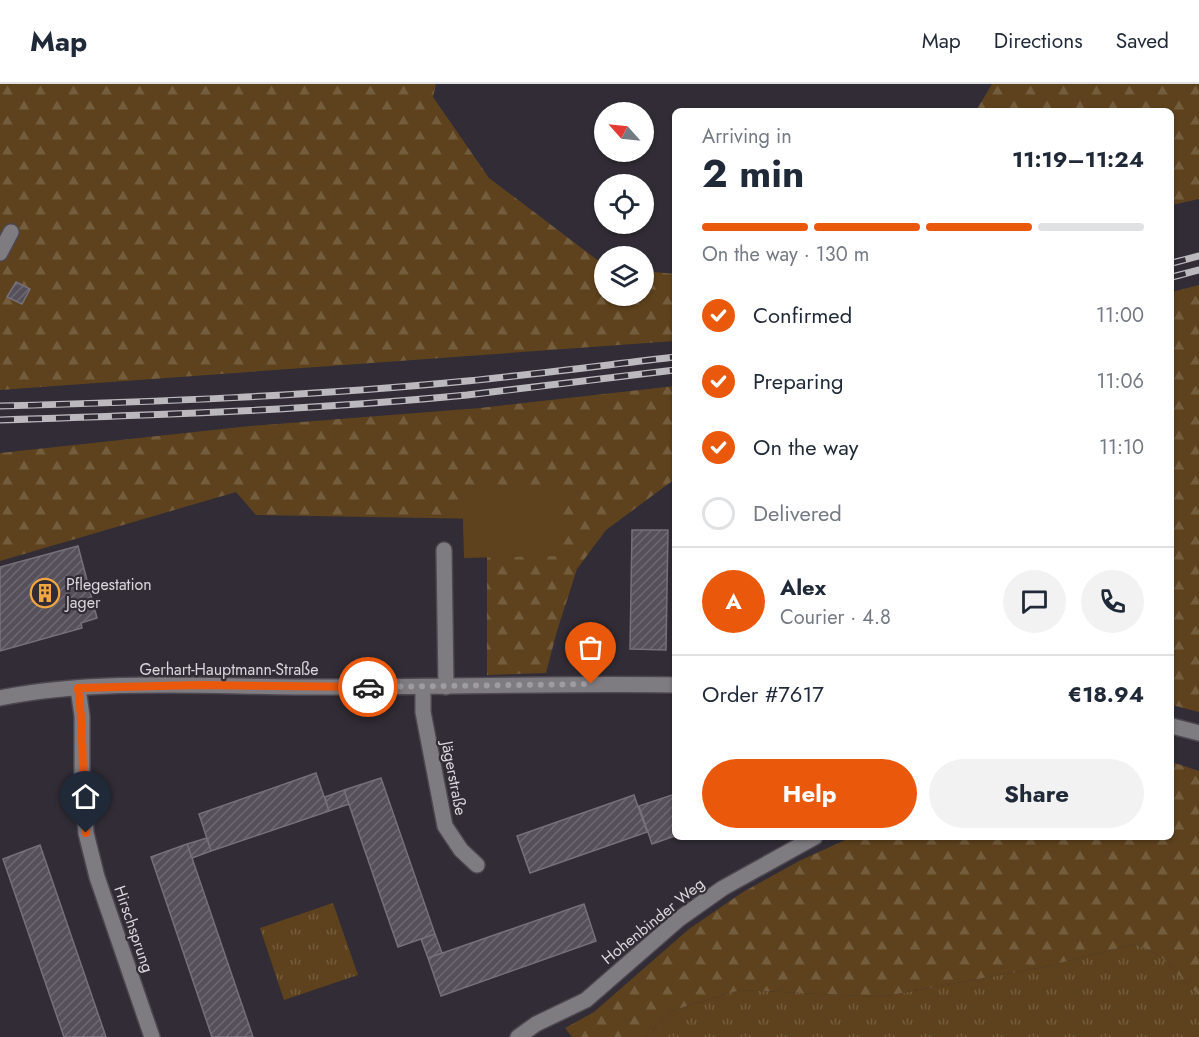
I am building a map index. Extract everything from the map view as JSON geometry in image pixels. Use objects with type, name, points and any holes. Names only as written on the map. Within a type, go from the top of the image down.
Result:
[{"type":"street","points":[[0,253],[11,232]]},
{"type":"street","points":[[444,550],[446,687]]},
{"type":"street","name":"Gerhart-Hauptmann-Straße","points":[[0,698],[78,688],[200,685],[446,687],[546,684],[672,685]]},
{"type":"street","name":"Jägerstraße","points":[[423,687],[423,712],[445,826],[461,850],[477,865]]},
{"type":"street","name":"Hirschsprung","points":[[78,688],[82,716],[82,774],[86,833],[97,877],[152,1037]]},
{"type":"street","points":[[1174,727],[1199,733]]},
{"type":"street","name":"Hohenbinder Weg","points":[[518,1037],[536,1024],[586,1000],[679,919],[723,888],[810,840]]},
{"type":"green space","points":[[0,84],[436,84],[433,97],[489,178],[594,257],[594,306],[654,306],[654,272],[672,274],[672,341],[0,390]]},
{"type":"green space","points":[[992,84],[1199,84],[1199,199],[1174,205],[1174,108],[978,108]]},
{"type":"green space","points":[[1199,285],[1199,712],[1174,706],[1174,291]]},
{"type":"green space","points":[[672,386],[672,481],[606,530],[577,569],[546,673],[487,675],[487,519],[256,515],[236,492],[0,561],[0,453],[250,426],[480,408]]},
{"type":"green space","points":[[557,488],[559,556],[464,558],[462,490]]},
{"type":"green space","points":[[1174,763],[1199,771],[1199,996],[1159,955],[1135,944],[1044,967],[880,997],[740,990],[674,1010],[645,1037],[572,1037],[565,1028],[594,1012],[689,929],[743,892],[801,860],[845,840],[1174,840]]},
{"type":"green space","points":[[333,903],[358,975],[284,1000],[260,928]]},
{"type":"green space","points":[[1135,944],[1159,955],[1199,996],[1199,1037],[645,1037],[674,1010],[740,990],[880,997],[1044,967]]},
{"type":"building","points":[[16,282],[30,289],[22,304],[7,297]]},
{"type":"building","points":[[632,530],[668,530],[666,650],[630,649]]},
{"type":"building","name":"Pflegestation Jager","points":[[78,546],[97,618],[81,623],[82,628],[0,651],[0,567]]},
{"type":"building","points":[[316,773],[329,811],[211,851],[199,814]]},
{"type":"building","points":[[381,778],[435,934],[398,947],[344,790]]},
{"type":"building","points":[[344,790],[349,804],[329,811],[325,797]]},
{"type":"building","points":[[634,795],[647,832],[530,873],[517,836]]},
{"type":"building","points":[[672,795],[672,837],[652,844],[639,806]]},
{"type":"building","points":[[207,838],[211,851],[192,858],[187,844]]},
{"type":"building","points":[[187,844],[253,1037],[212,1037],[151,857]]},
{"type":"building","points":[[40,845],[106,1037],[64,1037],[3,859]]},
{"type":"building","points":[[584,904],[596,941],[441,996],[428,958]]},
{"type":"building","points":[[435,934],[442,953],[428,958],[421,939]]},
{"type":"railway","points":[[1174,262],[1199,256]]},
{"type":"railway","points":[[1174,276],[1199,270]]},
{"type":"railway","points":[[0,406],[351,391],[493,378],[672,357]]},
{"type":"railway","points":[[0,420],[351,405],[467,395],[672,370]]},
{"type":"way so far","points":[[368,687],[591,684]]},
{"type":"place","name":"Pflegestation Jager","points":[[45,593]]},
{"type":"route","points":[[86,833],[82,774],[82,716],[78,688],[200,685],[368,687]]}]
